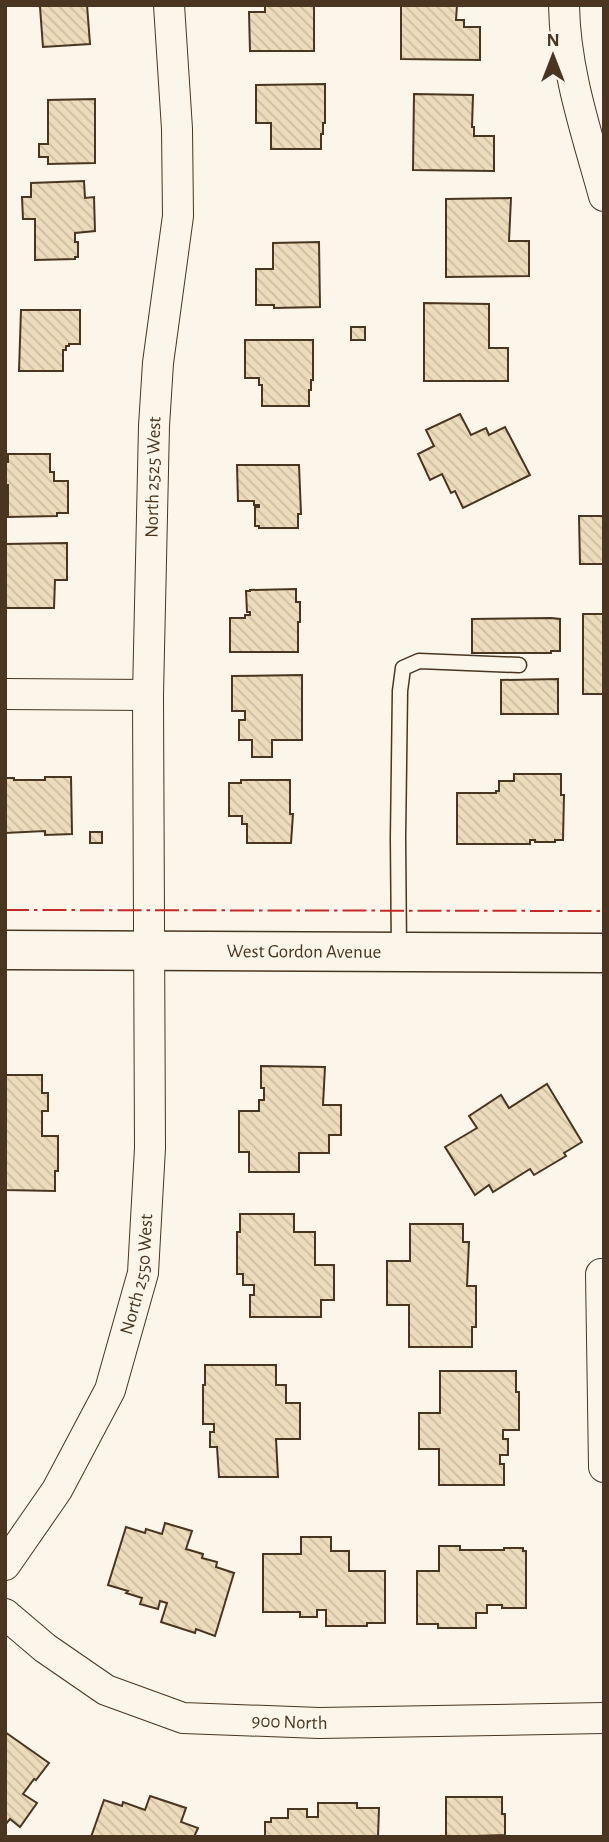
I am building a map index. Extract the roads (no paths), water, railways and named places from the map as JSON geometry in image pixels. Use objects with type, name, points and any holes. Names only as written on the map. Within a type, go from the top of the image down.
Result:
[{"type":"main road","name":"West Gordon Avenue","points":[[5,950],[604,953]]},
{"type":"street","name":"North 2525 West","points":[[148,951],[148,695],[154,426],[158,363],[178,216],[177,129],[169,5]]},
{"type":"street","points":[[564,5],[569,69],[604,197]]},
{"type":"street","points":[[5,694],[148,695]]},
{"type":"street","name":"North 2550 West","points":[[5,1565],[57,1490],[110,1390],[143,1273],[149,1149],[148,951]]},
{"type":"street","points":[[603,1274],[604,1467]]},
{"type":"street","name":"900 North","points":[[5,1614],[45,1648],[106,1690],[183,1718],[320,1723],[604,1718]]},
{"type":"lane","points":[[400,952],[398,838],[400,691],[403,668],[419,662],[519,665]]}]
